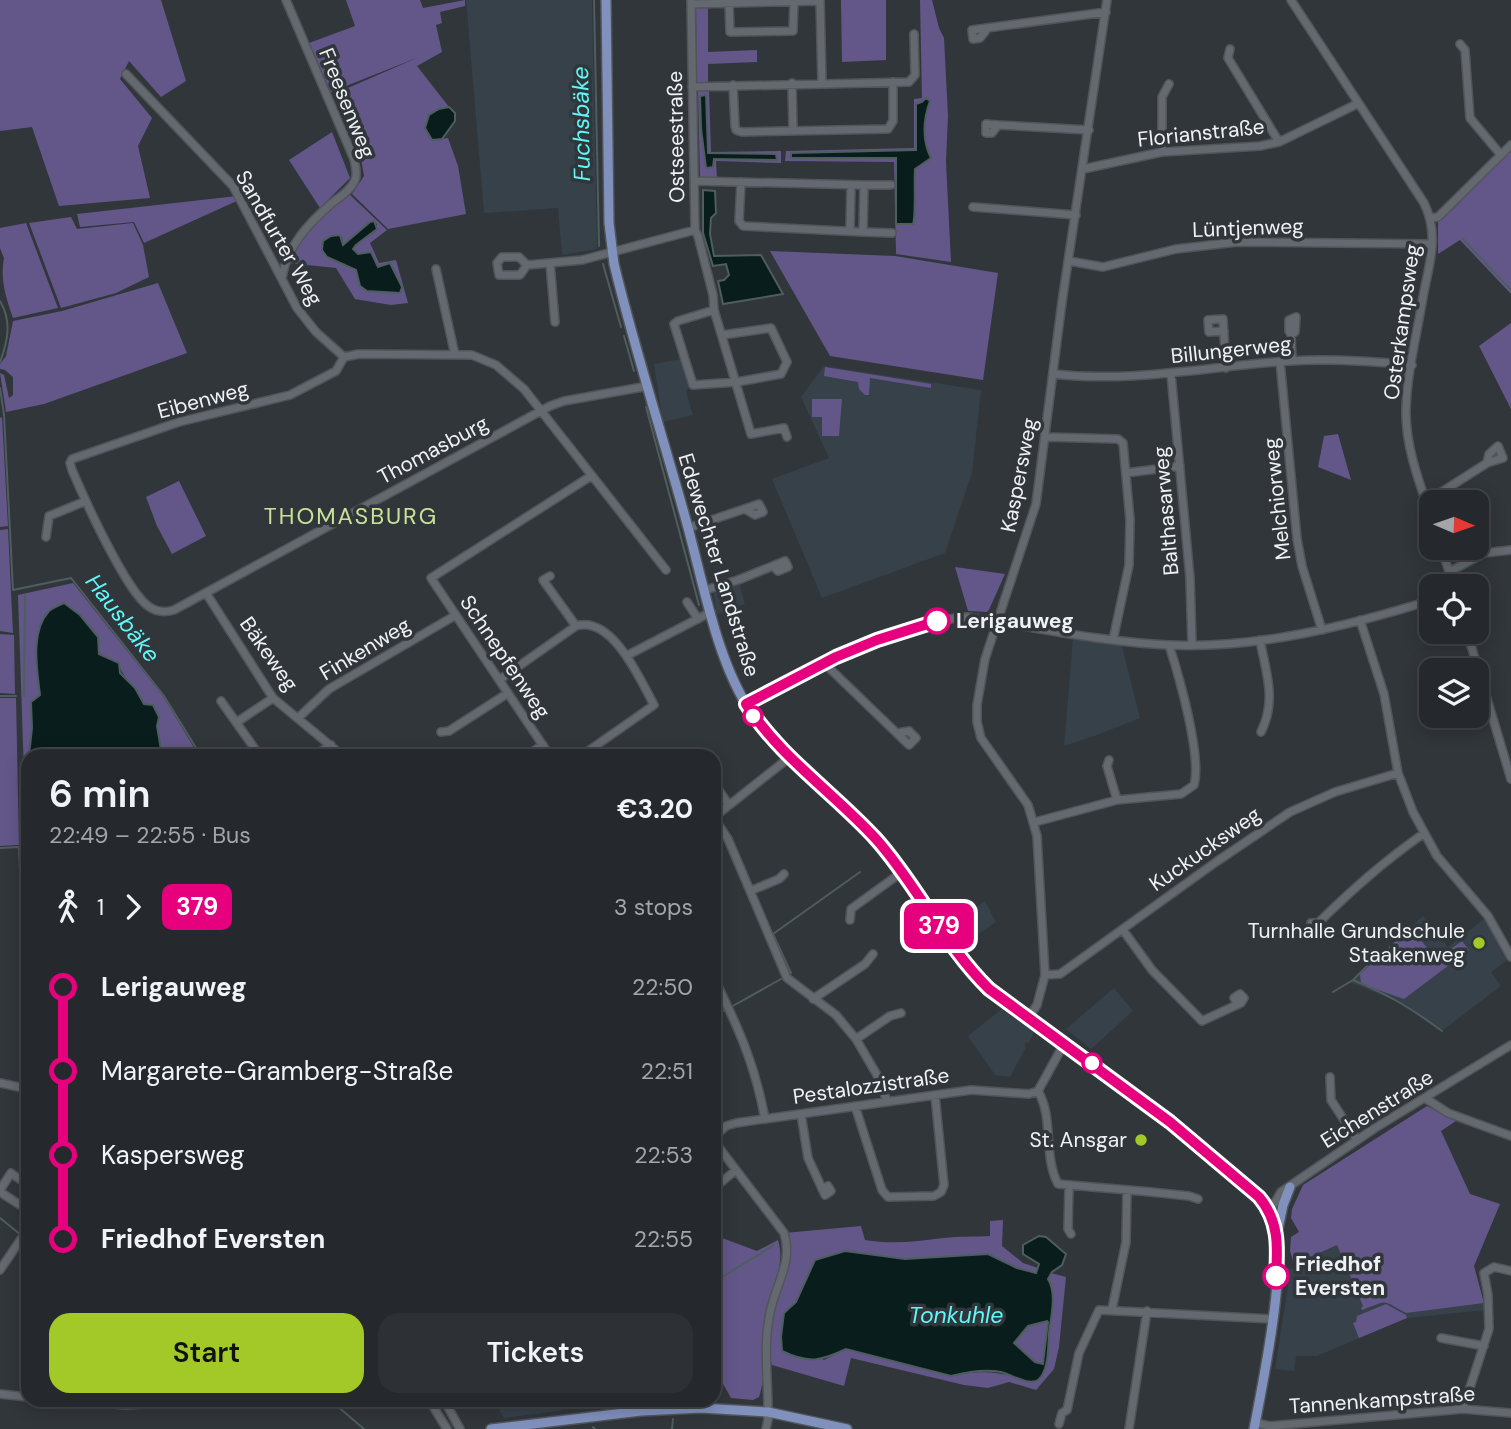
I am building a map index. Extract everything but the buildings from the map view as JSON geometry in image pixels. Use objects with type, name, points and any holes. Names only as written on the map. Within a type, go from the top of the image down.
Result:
[{"type":"main road","name":"Edewechter Landstraße","points":[[606,0],[607,178],[612,253],[711,612],[734,681],[746,704],[762,728],[871,834],[902,872],[972,972],[995,993],[1065,1042],[1194,1141],[1259,1197],[1270,1211]]},
{"type":"main road","points":[[1254,1426],[1272,1319],[1278,1257],[1277,1235],[1282,1207],[1290,1187]]},
{"type":"main road","points":[[1277,1235],[1270,1211],[1282,1207]]},
{"type":"main road","points":[[491,1429],[657,1409],[701,1408],[768,1412],[847,1429]]},
{"type":"street","name":"Freesenweg","points":[[282,279],[284,264],[303,231],[356,180],[354,159],[286,0]]},
{"type":"street","name":"Kaspersweg","points":[[1029,1017],[1037,1005],[1045,975],[1040,866],[1035,822],[1028,805],[991,754],[978,729],[978,700],[985,659],[996,621],[1036,503],[1107,0]]},
{"type":"street","name":"Osterkampsweg","points":[[1291,0],[1424,203],[1431,218],[1432,244],[1406,407],[1407,431],[1423,490]]},
{"type":"street","points":[[729,3],[730,32],[793,31],[794,1]]},
{"type":"street","points":[[691,2],[820,1],[822,82]]},
{"type":"street","name":"Ostseestraße","points":[[527,265],[582,260],[695,230],[691,2]]},
{"type":"street","points":[[988,29],[1105,12]]},
{"type":"street","points":[[692,87],[909,82],[915,75],[915,33]]},
{"type":"street","points":[[1460,44],[1465,50],[1470,118],[1501,155]]},
{"type":"street","points":[[1230,49],[1228,58],[1279,142]]},
{"type":"street","name":"Sandfurter Weg","points":[[126,74],[233,186],[297,308],[316,332],[344,356]]},
{"type":"street","points":[[733,85],[736,130],[742,132],[888,130],[893,121],[892,82]]},
{"type":"street","points":[[792,83],[793,131]]},
{"type":"street","points":[[1162,152],[1162,97],[1169,84]]},
{"type":"street","name":"Florianstraße","points":[[1083,169],[1162,152],[1260,146],[1279,142],[1357,104]]},
{"type":"street","points":[[998,125],[1089,130]]},
{"type":"street","points":[[1431,218],[1438,217],[1511,145]]},
{"type":"street","points":[[695,181],[891,185]]},
{"type":"street","points":[[741,182],[739,221],[743,226],[892,233]]},
{"type":"street","points":[[850,231],[851,185]]},
{"type":"street","points":[[863,232],[864,185]]},
{"type":"street","points":[[973,207],[1076,215]]},
{"type":"street","points":[[695,230],[713,295],[714,310],[751,434],[785,428],[787,437]]},
{"type":"street","name":"Lüntjenweg","points":[[1069,261],[1103,267],[1176,249],[1237,242],[1432,244]]},
{"type":"street","points":[[550,263],[555,322]]},
{"type":"street","points":[[436,270],[456,355]]},
{"type":"street","points":[[714,310],[674,324],[693,385],[697,387],[737,382],[780,374],[787,362],[772,328],[722,335]]},
{"type":"street","points":[[1224,331],[1226,368]]},
{"type":"street","points":[[1291,334],[1292,360]]},
{"type":"street","points":[[344,356],[472,355],[496,365],[520,385],[666,570]]},
{"type":"street","name":"Eibenweg","points":[[72,470],[72,459],[92,450],[179,422],[273,400],[304,389],[336,370],[344,356]]},
{"type":"street","name":"Billungerweg","points":[[1054,374],[1098,377],[1171,374],[1292,360],[1376,361],[1412,365]]},
{"type":"street","name":"Melchiorweg","points":[[1280,361],[1297,539],[1302,566],[1322,630]]},
{"type":"street","name":"Balthasarweg","points":[[1171,374],[1190,578],[1192,644]]},
{"type":"street","name":"Thomasburg","points":[[72,470],[126,576],[142,600],[156,611],[167,612],[564,401],[648,386]]},
{"type":"street","points":[[1046,437],[1121,440],[1130,520],[1129,565],[1113,640]]},
{"type":"street","points":[[1445,490],[1488,463]]},
{"type":"street","points":[[1126,473],[1180,467]]},
{"type":"street","name":"Schnepfenweg","points":[[546,749],[431,578],[592,476]]},
{"type":"street","points":[[46,537],[49,516],[86,501]]},
{"type":"street","points":[[688,528],[745,509]]},
{"type":"street","points":[[1445,560],[1449,572],[1484,553],[1511,550]]},
{"type":"street","points":[[705,590],[774,567]]},
{"type":"street","points":[[550,576],[543,580],[576,626]]},
{"type":"street","name":"Bäkeweg","points":[[206,593],[273,698],[335,749]]},
{"type":"street","points":[[687,602],[698,619]]},
{"type":"street","points":[[746,704],[824,663],[877,640],[938,621],[967,617],[1113,640],[1169,645],[1260,640],[1322,630],[1419,604]]},
{"type":"street","points":[[628,655],[711,612]]},
{"type":"street","name":"Finkenweg","points":[[298,718],[329,689],[456,615]]},
{"type":"street","points":[[1360,620],[1384,694],[1398,773],[1423,834],[1452,876],[1488,916],[1511,957]]},
{"type":"street","points":[[499,680],[576,626],[586,623],[597,626],[628,655],[654,705],[591,749]]},
{"type":"street","points":[[1260,640],[1270,696],[1267,719],[1261,732]]},
{"type":"street","points":[[1471,644],[1511,779]]},
{"type":"street","points":[[1035,822],[1117,800],[1181,794],[1194,785],[1189,719],[1169,645]]},
{"type":"street","points":[[824,663],[898,733]]},
{"type":"street","points":[[441,732],[449,731],[508,693]]},
{"type":"street","points":[[237,722],[273,698]]},
{"type":"street","points":[[221,701],[255,749]]},
{"type":"street","points":[[325,749],[331,745]]},
{"type":"street","points":[[537,749],[543,745]]},
{"type":"street","points":[[721,812],[790,757]]},
{"type":"street","points":[[1109,760],[1107,766],[1117,800]]},
{"type":"street","name":"Kuckucksweg","points":[[1045,975],[1060,974],[1290,812],[1335,792],[1398,773]]},
{"type":"street","points":[[721,794],[729,806]]},
{"type":"street","points":[[721,827],[729,839],[787,978],[836,1016],[856,1039],[873,1067],[887,1101]]},
{"type":"street","points":[[1318,923],[1378,866],[1423,834]]},
{"type":"street","points":[[850,920],[851,909],[902,872]]},
{"type":"street","points":[[750,891],[779,879],[784,874]]},
{"type":"street","points":[[1123,930],[1152,970],[1202,1021],[1237,1003]]},
{"type":"street","points":[[813,999],[865,964],[873,954]]},
{"type":"street","points":[[721,993],[751,1057],[765,1119]]},
{"type":"street","points":[[856,1039],[890,1016],[901,1013]]},
{"type":"street","points":[[1065,1042],[1038,1091],[1044,1100],[1058,1184],[1198,1199]]},
{"type":"street","name":"Eichenstraße","points":[[1259,1197],[1290,1187],[1357,1140],[1511,1045]]},
{"type":"street","points":[[1330,1077],[1331,1100],[1357,1140]]},
{"type":"street","points":[[0,1083],[21,1088]]},
{"type":"street","name":"Pestalozzistraße","points":[[721,1131],[726,1126],[765,1119],[971,1090],[1029,1094],[1038,1091]]},
{"type":"street","points":[[855,1106],[882,1190],[888,1197],[934,1196],[941,1192],[944,1185],[935,1095]]},
{"type":"street","points":[[1425,1098],[1448,1113],[1511,1136]]},
{"type":"street","points":[[801,1114],[808,1158],[822,1189]]},
{"type":"street","points":[[721,1149],[784,1233],[787,1243],[787,1260],[773,1300],[767,1328],[766,1429]]},
{"type":"street","points":[[721,1182],[736,1170]]},
{"type":"street","points":[[21,1180],[11,1173],[0,1191],[21,1205]]},
{"type":"street","points":[[1069,1186],[1069,1231]]},
{"type":"street","points":[[1112,1309],[1126,1242],[1127,1190]]},
{"type":"street","points":[[1270,1211],[1280,1192]]},
{"type":"street","points":[[0,1270],[21,1239]]},
{"type":"street","points":[[1463,1409],[1490,1322],[1484,1273],[1494,1267],[1511,1271]]},
{"type":"street","points":[[1059,1424],[1062,1413],[1067,1410],[1079,1353],[1099,1310],[1272,1319]]},
{"type":"street","points":[[1129,1429],[1147,1311]]},
{"type":"street","points":[[1441,1338],[1483,1346]]},
{"type":"street","points":[[0,1394],[21,1396]]},
{"type":"street","points":[[433,1407],[447,1429]]},
{"type":"street","points":[[448,1407],[460,1429]]},
{"type":"street","name":"Tannenkampstraße","points":[[1254,1426],[1463,1409],[1511,1413]]},
{"type":"shaded area","points":[[0,0],[161,0],[186,81],[161,97],[129,61],[120,79],[152,118],[138,146],[150,198],[59,206],[32,127],[0,131]]},
{"type":"shaded area","points":[[346,0],[420,0],[423,8],[465,0],[465,6],[440,12],[442,23],[436,25],[442,52],[417,66],[449,107],[439,109],[433,140],[448,138],[458,166],[466,214],[388,229],[352,194],[364,176],[360,153],[334,94],[419,57],[331,92],[309,43],[355,26]]},
{"type":"shaded area","points":[[466,0],[592,0],[597,249],[562,255],[558,208],[484,213]]},
{"type":"shaded area","points":[[841,0],[886,0],[886,60],[842,62]]},
{"type":"shaded area","points":[[920,0],[932,0],[944,38],[951,262],[896,254],[894,162],[785,161],[786,151],[914,148],[914,99],[922,98]]},
{"type":"shaded area","points":[[708,4],[708,52],[757,50],[757,62],[708,64],[708,82],[697,83],[696,5]]},
{"type":"shaded area","points":[[709,90],[711,152],[781,151],[781,163],[716,161],[717,179],[700,178],[698,91]]},
{"type":"shaded area","points":[[332,132],[350,178],[320,208],[289,160]]},
{"type":"shaded area","points":[[1511,149],[1511,294],[1460,240],[1438,254],[1438,221]]},
{"type":"shaded area","points":[[349,194],[387,230],[370,243],[379,263],[396,260],[408,303],[391,305],[355,299],[336,268],[288,263],[308,233]],"holes":[[[373,221],[377,224],[376,231],[353,249],[358,254],[369,252],[378,267],[388,263],[391,265],[401,284],[396,293],[372,291],[360,286],[356,270],[344,262],[331,259],[336,235],[342,237],[343,245]]]},
{"type":"shaded area","points":[[237,196],[239,200],[144,243],[134,222],[80,227],[77,214]]},
{"type":"shaded area","points":[[71,217],[77,229],[133,223],[143,245],[149,277],[116,293],[61,308],[29,223]]},
{"type":"shaded area","points":[[26,223],[58,308],[13,318],[3,282],[4,258],[0,248],[0,228]]},
{"type":"shaded area","points":[[770,251],[895,256],[998,273],[983,380],[830,356]]},
{"type":"shaded area","points":[[158,283],[187,353],[44,404],[6,412],[0,373],[4,375],[9,398],[13,395],[13,377],[0,369],[0,364],[6,356],[13,321],[62,311]]},
{"type":"shaded area","points":[[1511,323],[1511,409],[1479,346]]},
{"type":"shaded area","points":[[681,359],[693,415],[663,422],[654,364]]},
{"type":"shaded area","points":[[824,366],[981,390],[972,473],[945,553],[822,598],[772,479],[829,458],[801,397]]},
{"type":"shaded area","points":[[825,367],[931,384],[931,388],[870,378],[869,395],[865,395],[859,389],[858,382],[824,376]]},
{"type":"shaded area","points":[[812,399],[842,399],[839,436],[822,436],[822,417],[812,417]]},
{"type":"shaded area","points":[[2,417],[8,526],[0,527],[0,418]]},
{"type":"shaded area","points":[[1338,434],[1351,480],[1318,467],[1324,436]]},
{"type":"shaded area","points":[[179,481],[206,536],[172,554],[146,497]]},
{"type":"shaded area","points":[[8,529],[13,633],[0,631],[0,530]]},
{"type":"shaded area","points":[[955,567],[1005,574],[988,612],[968,611]]},
{"type":"shaded area","points":[[738,580],[745,604],[717,614],[713,588]]},
{"type":"shaded area","points":[[73,583],[163,696],[195,749],[161,749],[157,730],[145,705],[119,663],[99,654],[98,637],[80,615],[37,668],[40,695],[31,702],[32,728],[29,749],[23,749],[18,595]]},
{"type":"shaded area","points":[[0,634],[14,635],[15,694],[0,693]]},
{"type":"shaded area","points":[[1073,638],[1122,646],[1140,718],[1064,746]]},
{"type":"shaded area","points":[[0,698],[16,698],[19,845],[0,846]]},
{"type":"shaded area","points":[[985,901],[996,922],[962,945],[950,927]]},
{"type":"shaded area","points":[[1423,916],[1448,947],[1488,916],[1511,957],[1491,972],[1501,986],[1443,1030],[1404,1004],[1349,982]]},
{"type":"shaded area","points":[[1410,928],[1437,959],[1462,941],[1469,950],[1404,999],[1361,984],[1360,974]]},
{"type":"shaded area","points":[[1114,988],[1133,1011],[1091,1049],[1066,1029]]},
{"type":"shaded area","points":[[1002,1009],[1034,1032],[1029,1043],[1026,1042],[1010,1077],[995,1075],[968,1036]]},
{"type":"shaded area","name":"Friedhof Eversten","points":[[1427,1106],[1456,1121],[1441,1131],[1470,1194],[1500,1204],[1474,1266],[1484,1303],[1406,1313],[1386,1302],[1362,1310],[1363,1306],[1337,1245],[1299,1262],[1293,1261],[1290,1251],[1291,1237],[1299,1232],[1291,1218],[1292,1209],[1303,1185]]},
{"type":"shaded area","points":[[1003,1220],[1002,1246],[1023,1263],[1038,1268],[1036,1273],[1017,1268],[988,1254],[905,1259],[845,1251],[816,1260],[796,1302],[784,1313],[781,1337],[824,1360],[846,1349],[951,1376],[993,1373],[1033,1382],[1045,1368],[1053,1302],[1048,1279],[1051,1273],[1066,1277],[1059,1347],[1054,1369],[1036,1390],[1009,1382],[988,1388],[964,1385],[851,1358],[844,1386],[772,1365],[769,1323],[786,1261],[784,1233],[861,1226],[865,1240],[905,1242],[990,1236],[990,1221]]},
{"type":"shaded area","points":[[721,1238],[757,1251],[778,1240],[780,1261],[764,1325],[763,1370],[759,1397],[753,1400],[731,1398],[721,1380]]},
{"type":"shaded area","points":[[1337,1244],[1401,1289],[1406,1311],[1484,1303],[1485,1310],[1407,1318],[1317,1356],[1296,1356],[1294,1371],[1275,1369],[1288,1286],[1287,1268],[1292,1269],[1303,1263],[1299,1262]]},
{"type":"shaded area","points":[[1386,1304],[1407,1318],[1359,1338],[1353,1323],[1356,1322],[1357,1316]]},
{"type":"shaded area","points":[[1048,1321],[1043,1364],[1035,1362],[1014,1343],[1028,1326]]},
{"type":"shaded area","points":[[498,1407],[563,1407],[564,1410],[504,1418]]},
{"type":"water","points":[[706,95],[708,153],[776,154],[777,160],[714,159],[713,167],[706,168],[700,96]]},
{"type":"water","points":[[926,98],[930,101],[925,137],[931,158],[915,169],[913,224],[896,224],[896,158],[791,158],[791,153],[916,150],[916,104]]},
{"type":"water","points":[[449,107],[455,113],[455,121],[442,139],[432,140],[425,128],[429,115]]},
{"type":"water","points":[[703,190],[715,191],[716,213],[711,218],[710,234],[714,256],[761,255],[783,294],[723,304],[718,281],[729,275],[726,264],[713,266],[703,233]]},
{"type":"water","points":[[374,221],[377,229],[353,249],[358,254],[371,252],[378,267],[390,263],[402,287],[400,293],[367,291],[360,286],[356,270],[327,257],[322,250],[323,241],[331,236],[340,235],[343,245]]},
{"type":"water","points":[[64,603],[80,615],[98,637],[99,654],[119,663],[120,673],[135,688],[144,704],[153,705],[159,717],[157,726],[161,749],[30,749],[31,702],[40,695],[37,640],[43,620],[54,607]]},
{"type":"water","name":"Tonkuhle","points":[[1039,1236],[1046,1237],[1066,1254],[1062,1265],[1052,1272],[1048,1279],[1053,1298],[1052,1312],[1046,1365],[1038,1380],[1030,1382],[1001,1372],[989,1371],[951,1376],[846,1349],[815,1359],[800,1358],[782,1351],[784,1313],[796,1302],[815,1260],[845,1251],[905,1259],[988,1254],[1017,1268],[1036,1273],[1039,1264],[1023,1254],[1023,1245]],"holes":[[[1048,1322],[1043,1364],[1035,1362],[1014,1343],[1028,1326]]]},
{"type":"waterway","name":"Fuchsbäke","points":[[594,0],[599,246]]},
{"type":"waterway","points":[[1462,238],[1511,290]]},
{"type":"waterway","name":"Fuchsbäke","points":[[603,264],[621,327]]},
{"type":"waterway","points":[[0,301],[8,331],[0,362]]},
{"type":"waterway","name":"Fuchsbäke","points":[[624,336],[634,371]]},
{"type":"waterway","name":"Hausbäke","points":[[0,388],[4,415],[13,590],[71,578],[164,696],[197,749]]},
{"type":"waterway","name":"Fuchsbäke","points":[[646,407],[699,605]]},
{"type":"waterway","points":[[24,696],[25,595]]},
{"type":"waterway","points":[[0,696],[16,696]]},
{"type":"waterway","points":[[0,848],[19,847],[21,898]]},
{"type":"waterway","points":[[791,973],[773,934],[860,872]]},
{"type":"waterway","points":[[1333,992],[1353,980],[1374,959]]},
{"type":"waterway","points":[[731,1007],[781,979]]},
{"type":"waterway","points":[[1353,980],[1399,1002],[1442,1031]]},
{"type":"waterway","points":[[721,1012],[725,1010]]},
{"type":"waterway","points":[[0,1218],[21,1235]]},
{"type":"waterway","points":[[721,1278],[774,1245]]},
{"type":"waterway","points":[[338,1407],[364,1429]]},
{"type":"waterway","name":"Hausbäke","points":[[672,1429],[673,1419]]},
{"type":"bus line","name":"379","points":[[937,621],[877,640],[836,657],[746,704],[775,743],[848,811],[891,857],[966,964],[989,989],[1170,1122],[1259,1197],[1275,1223],[1278,1252],[1276,1276]]},
{"type":"place","name":"Lerigauweg","points":[[937,621]]},
{"type":"place","name":"Turnhalle Grundschule Staakenweg","points":[[1479,943]]},
{"type":"place","name":"St. Ansgar","points":[[1141,1140]]},
{"type":"place","name":"Friedhof Eversten","points":[[1276,1276]]},
{"type":"district","name":"THOMASBURG","points":[[351,516]]}]
